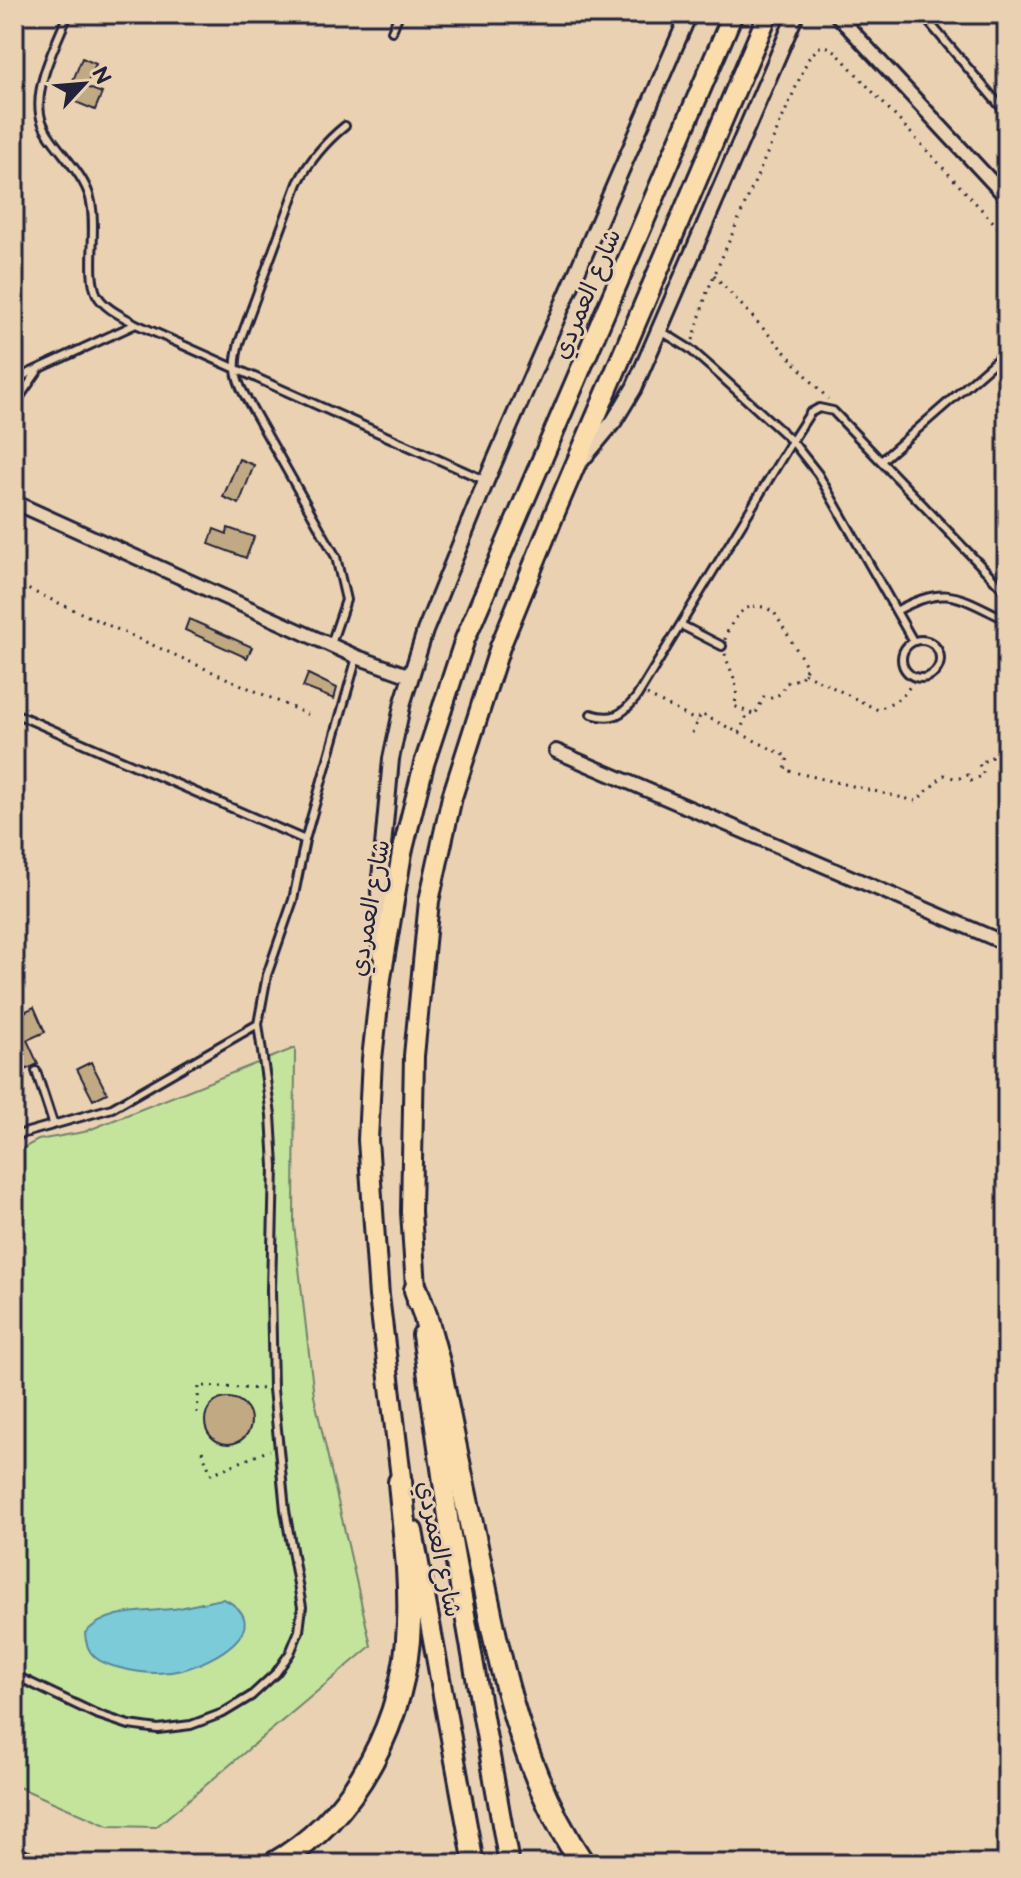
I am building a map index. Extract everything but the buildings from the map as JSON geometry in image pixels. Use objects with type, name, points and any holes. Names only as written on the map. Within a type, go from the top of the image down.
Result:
[{"type":"highway","points":[[416,1290],[436,1353],[510,1704],[532,1768],[562,1830],[583,1864]]},
{"type":"highway","points":[[274,1864],[312,1838],[331,1820],[362,1776],[390,1719],[402,1677],[409,1624],[400,1482]]},
{"type":"highway","points":[[14,1859],[27,1864]]},
{"type":"main road","name":"شارع العمردي","points":[[474,1864],[424,1583],[400,1482],[379,1296],[368,1140],[372,1059],[381,978],[393,898],[413,808],[460,651],[733,14]]},
{"type":"main road","name":"شارع العمردي","points":[[509,1864],[449,1524],[416,1290],[411,1212],[414,1056],[429,901],[456,785],[488,680],[768,14]]},
{"type":"street","points":[[381,978],[379,890],[385,803],[391,759],[410,676],[486,481],[689,14]]},
{"type":"street","points":[[577,465],[603,437],[625,405],[661,331],[796,14]]},
{"type":"street","points":[[836,14],[1007,198]]},
{"type":"street","points":[[14,502],[357,657],[410,676]]},
{"type":"street","points":[[556,751],[1007,944]]},
{"type":"lane","points":[[68,14],[46,75],[40,115],[89,193],[94,213],[92,271],[96,294],[112,311],[136,324],[486,481]]},
{"type":"lane","points":[[392,31],[399,14]]},
{"type":"lane","points":[[922,14],[1007,114]]},
{"type":"lane","points":[[331,644],[346,600],[336,557],[237,381],[235,367],[239,343],[298,183],[317,151],[345,126]]},
{"type":"lane","points":[[14,380],[136,324]]},
{"type":"lane","points":[[661,331],[690,349],[792,441],[818,474],[913,641]]},
{"type":"lane","points":[[881,461],[1007,351]]},
{"type":"lane","points":[[14,405],[39,369]]},
{"type":"lane","points":[[591,714],[605,718],[617,715],[640,691],[792,441],[810,413],[819,408],[829,409],[1007,593]]},
{"type":"lane","points":[[896,611],[926,596],[945,594],[1007,620]]},
{"type":"lane","points":[[681,625],[722,646]]},
{"type":"lane","points":[[926,640],[937,647],[940,654],[939,667],[923,678],[911,675],[903,664],[904,650],[913,641],[926,640]]},
{"type":"lane","points":[[14,1675],[96,1714],[129,1725],[158,1729],[191,1725],[251,1696],[276,1673],[290,1653],[299,1631],[302,1607],[285,1510],[273,1389],[271,1290],[274,1166],[271,1115],[258,1024],[267,975],[293,900],[305,840],[357,657]]},
{"type":"lane","points":[[14,713],[305,840]]},
{"type":"lane","points":[[14,1136],[53,1123],[92,1115],[130,1100],[258,1024]]},
{"type":"lane","points":[[36,1071],[53,1123]]},
{"type":"path","points":[[690,349],[714,275],[808,59],[819,47],[835,51],[1007,237]]},
{"type":"path","points":[[714,275],[824,392],[829,409]]},
{"type":"path","points":[[14,583],[311,716]]},
{"type":"path","points":[[753,606],[768,608],[776,615],[807,667],[803,673],[801,678],[786,683],[780,694],[769,699],[764,697],[755,715],[734,706],[736,684],[722,646],[726,631],[739,613],[753,606]]},
{"type":"path","points":[[803,673],[878,710],[902,697],[917,677]]},
{"type":"path","points":[[640,691],[697,721]]},
{"type":"path","points":[[739,733],[748,713]]},
{"type":"path","points":[[692,733],[701,714],[788,757],[785,770],[916,801],[944,775],[957,779],[968,775],[971,781],[984,775],[979,764],[1001,752],[999,746],[1007,742]]},
{"type":"path","points":[[197,1413],[199,1386],[273,1389]]},
{"type":"path","points":[[202,1451],[211,1474],[277,1447]]},
{"type":"green space","points":[[295,1048],[294,1225],[314,1396],[371,1646],[156,1827],[108,1826],[14,1785],[14,1153],[38,1140],[84,1132]]},
{"type":"water","points":[[224,1599],[239,1610],[245,1621],[243,1632],[223,1651],[182,1670],[151,1673],[113,1666],[95,1657],[86,1641],[85,1633],[117,1615]]}]
